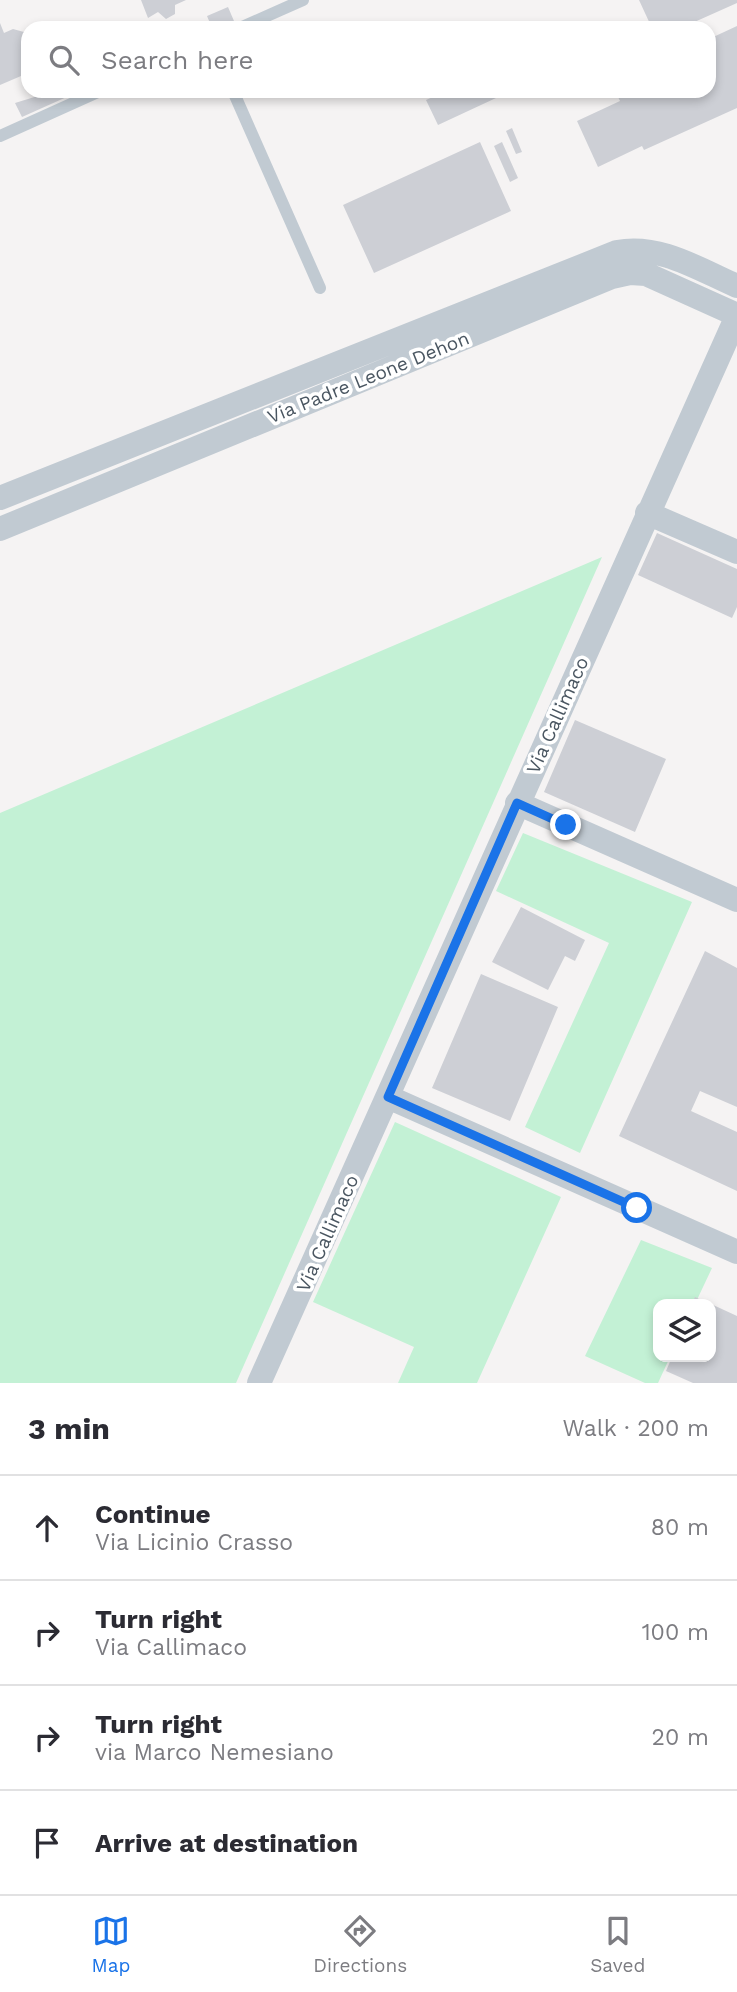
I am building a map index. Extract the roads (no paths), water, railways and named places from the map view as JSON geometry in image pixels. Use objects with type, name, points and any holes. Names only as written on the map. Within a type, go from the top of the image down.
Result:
[{"type":"street","name":"Via Padre Leone Dehon","points":[[0,498],[617,253],[637,249],[655,251],[737,286]]},
{"type":"street","name":"Via Padre Leone Dehon","points":[[0,528],[612,277],[630,273],[646,274],[737,316]]},
{"type":"street","name":"Via Callimaco","points":[[259,1383],[737,316]]},
{"type":"street","points":[[647,513],[737,552]]},
{"type":"street","points":[[517,803],[737,900]]},
{"type":"street","points":[[388,1097],[737,1252]]},
{"type":"lane","points":[[256,21],[303,0]]},
{"type":"lane","points":[[0,136],[84,98]]},
{"type":"lane","points":[[236,98],[320,288]]}]
